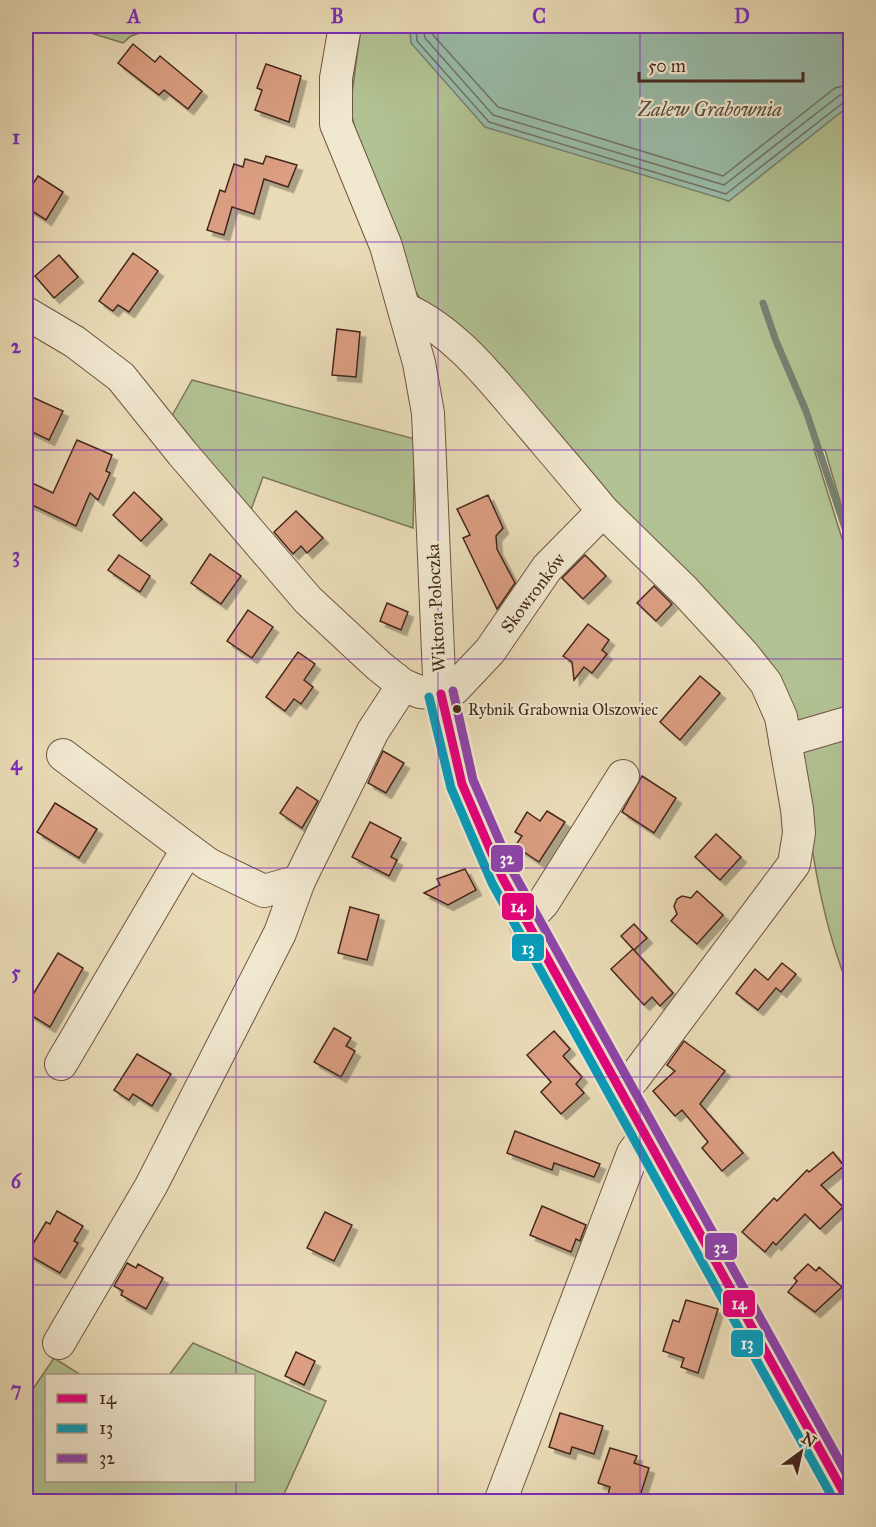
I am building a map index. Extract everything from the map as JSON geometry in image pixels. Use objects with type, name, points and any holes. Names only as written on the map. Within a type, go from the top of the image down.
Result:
[{"type":"street","name":"Wiktora Poloczka","points":[[345,26],[336,78],[336,124],[386,246],[405,309],[428,412],[436,640],[441,694],[457,766],[471,808],[525,922],[849,1502]]},
{"type":"street","points":[[405,309],[427,319],[445,332],[492,379],[603,511],[685,591],[759,674],[772,694],[781,717],[799,833],[794,864],[634,1078],[620,1093]]},
{"type":"street","points":[[26,313],[75,342],[121,377],[182,453],[308,600],[354,644],[403,685],[420,692],[441,694]]},
{"type":"street","name":"Skowronków","points":[[441,694],[454,689],[490,651],[547,568],[603,511]]},
{"type":"street","points":[[59,1343],[151,1186],[280,933],[299,881],[373,731],[403,685]]},
{"type":"street","points":[[785,741],[850,722]]},
{"type":"street","points":[[63,755],[208,864],[264,891],[299,881]]},
{"type":"street","points":[[525,922],[543,903],[623,776]]},
{"type":"street","points":[[61,1064],[189,850]]},
{"type":"street","points":[[500,1502],[633,1154],[644,1138]]},
{"type":"shaded area","points":[[68,26],[159,26],[131,36],[123,43]]},
{"type":"shaded area","points":[[361,26],[410,26],[411,43],[728,201],[850,105],[850,535],[825,450],[814,449],[850,564],[850,713],[795,721],[421,300],[386,246],[350,109]]},
{"type":"shaded area","points":[[192,380],[415,439],[413,528],[263,477],[248,518],[168,423]]},
{"type":"shaded area","points":[[850,736],[850,990],[830,933],[816,874],[798,754]]},
{"type":"shaded area","points":[[193,1343],[326,1401],[281,1501],[26,1501],[26,1389],[31,1392],[54,1358],[79,1374],[45,1374],[45,1482],[255,1482],[255,1374],[170,1374]]},
{"type":"water","name":"Zalew Grabownia","points":[[410,26],[850,26],[850,105],[729,201],[485,127],[411,43]]},
{"type":"building","points":[[133,44],[155,62],[160,56],[202,91],[188,109],[164,90],[159,95],[118,63]]},
{"type":"building","points":[[266,64],[301,76],[289,122],[255,110],[262,90],[257,88]]},
{"type":"building","points":[[266,156],[297,165],[288,187],[264,179],[254,214],[232,207],[224,235],[207,230],[220,190],[225,192],[234,164],[243,167],[245,159],[263,164]]},
{"type":"building","points":[[38,176],[63,192],[46,220],[26,207],[26,195]]},
{"type":"building","points":[[133,253],[158,271],[129,312],[118,305],[113,311],[99,301]]},
{"type":"building","points":[[59,255],[78,277],[54,298],[35,276]]},
{"type":"building","points":[[337,329],[360,332],[356,377],[332,375]]},
{"type":"building","points":[[32,397],[63,411],[49,440],[26,429],[26,411]]},
{"type":"building","points":[[77,440],[112,455],[106,471],[110,473],[98,500],[90,493],[76,526],[26,502],[26,480],[53,493]]},
{"type":"building","points":[[134,492],[162,519],[141,541],[113,515]]},
{"type":"building","points":[[488,495],[503,528],[496,536],[497,549],[515,583],[497,609],[463,538],[470,535],[457,509]]},
{"type":"building","points":[[296,511],[323,538],[307,553],[301,546],[293,554],[274,532]]},
{"type":"building","points":[[210,554],[241,576],[221,604],[191,583]]},
{"type":"building","points":[[119,555],[150,576],[140,592],[108,570]]},
{"type":"building","points":[[585,555],[606,576],[583,599],[562,578]]},
{"type":"building","points":[[654,586],[672,604],[656,621],[637,603]]},
{"type":"building","points":[[387,603],[408,612],[401,630],[380,621]]},
{"type":"building","points":[[248,610],[273,627],[252,658],[227,641]]},
{"type":"building","points":[[588,624],[609,640],[602,650],[607,654],[592,673],[584,667],[574,680],[572,662],[563,656]]},
{"type":"building","points":[[298,652],[315,664],[304,680],[313,687],[301,704],[294,699],[285,711],[266,697]]},
{"type":"building","points":[[700,676],[720,693],[680,740],[660,722]]},
{"type":"building","points":[[383,751],[404,763],[386,793],[368,783]]},
{"type":"building","points":[[642,776],[676,798],[654,833],[622,812]]},
{"type":"building","points":[[297,787],[318,801],[302,828],[280,813]]},
{"type":"building","points":[[55,803],[97,829],[79,858],[37,832]]},
{"type":"building","points":[[547,811],[565,822],[539,862],[515,846],[522,836],[515,832],[527,812],[540,821]]},
{"type":"building","points":[[370,822],[401,838],[391,857],[397,860],[389,876],[352,857]]},
{"type":"building","points":[[716,834],[741,857],[720,880],[695,857]]},
{"type":"building","points":[[465,869],[476,890],[448,905],[424,893],[440,885],[437,879]]},
{"type":"building","points":[[697,891],[723,915],[697,944],[671,921],[677,914],[674,906],[677,899],[682,896],[691,898]]},
{"type":"building","points":[[350,907],[379,915],[367,960],[338,953]]},
{"type":"building","points":[[634,924],[647,938],[634,950],[673,993],[660,1006],[652,997],[644,1005],[611,969],[633,949],[621,936]]},
{"type":"building","points":[[58,953],[83,968],[50,1027],[26,1012],[26,1006]]},
{"type":"building","points":[[782,963],[796,974],[781,992],[776,988],[758,1010],[736,993],[755,969],[768,980]]},
{"type":"building","points":[[334,1028],[351,1038],[346,1046],[355,1051],[341,1077],[314,1062]]},
{"type":"building","points":[[554,1031],[570,1049],[563,1056],[582,1077],[576,1084],[584,1093],[561,1114],[541,1092],[551,1082],[527,1055]]},
{"type":"building","points":[[684,1041],[725,1071],[700,1104],[743,1153],[722,1171],[702,1148],[708,1142],[682,1110],[675,1116],[653,1091],[675,1071],[667,1065]]},
{"type":"building","points":[[137,1054],[171,1074],[152,1106],[133,1094],[129,1100],[114,1090]]},
{"type":"building","points":[[515,1131],[600,1164],[594,1177],[554,1163],[552,1170],[507,1153]]},
{"type":"building","points":[[833,1152],[844,1166],[821,1185],[843,1207],[820,1229],[805,1214],[776,1245],[773,1242],[765,1252],[742,1232],[774,1198],[777,1201],[807,1170],[809,1172]]},
{"type":"building","points":[[542,1206],[586,1225],[580,1241],[576,1239],[571,1252],[530,1235]]},
{"type":"building","points":[[57,1211],[83,1226],[74,1241],[78,1243],[60,1273],[27,1254],[46,1222],[50,1224]]},
{"type":"building","points":[[325,1212],[352,1225],[334,1261],[307,1248]]},
{"type":"building","points":[[127,1263],[136,1268],[138,1264],[163,1278],[146,1309],[121,1295],[123,1291],[114,1286]]},
{"type":"building","points":[[808,1264],[816,1271],[819,1267],[842,1287],[815,1312],[788,1292],[797,1281],[794,1278]]},
{"type":"building","points":[[686,1300],[718,1309],[698,1373],[681,1367],[684,1358],[663,1351],[673,1320],[679,1322]]},
{"type":"building","points":[[296,1352],[315,1361],[304,1385],[285,1376]]},
{"type":"building","points":[[560,1413],[603,1426],[594,1454],[572,1447],[570,1454],[549,1447]]},
{"type":"building","points":[[610,1448],[637,1456],[634,1463],[649,1468],[638,1502],[606,1502],[610,1487],[598,1483]]},
{"type":"waterway","points":[[763,303],[776,341],[806,411],[850,543]]},
{"type":"transit line","name":"32","points":[[453,691],[473,780],[513,872],[850,1480]]},
{"type":"transit line","name":"14","points":[[441,694],[462,784],[502,877],[849,1502]]},
{"type":"transit line","name":"13","points":[[429,697],[451,788],[492,883],[835,1502]]},
{"type":"place","name":"Rybnik Grabownia Olszowiec","points":[[457,709]]}]
